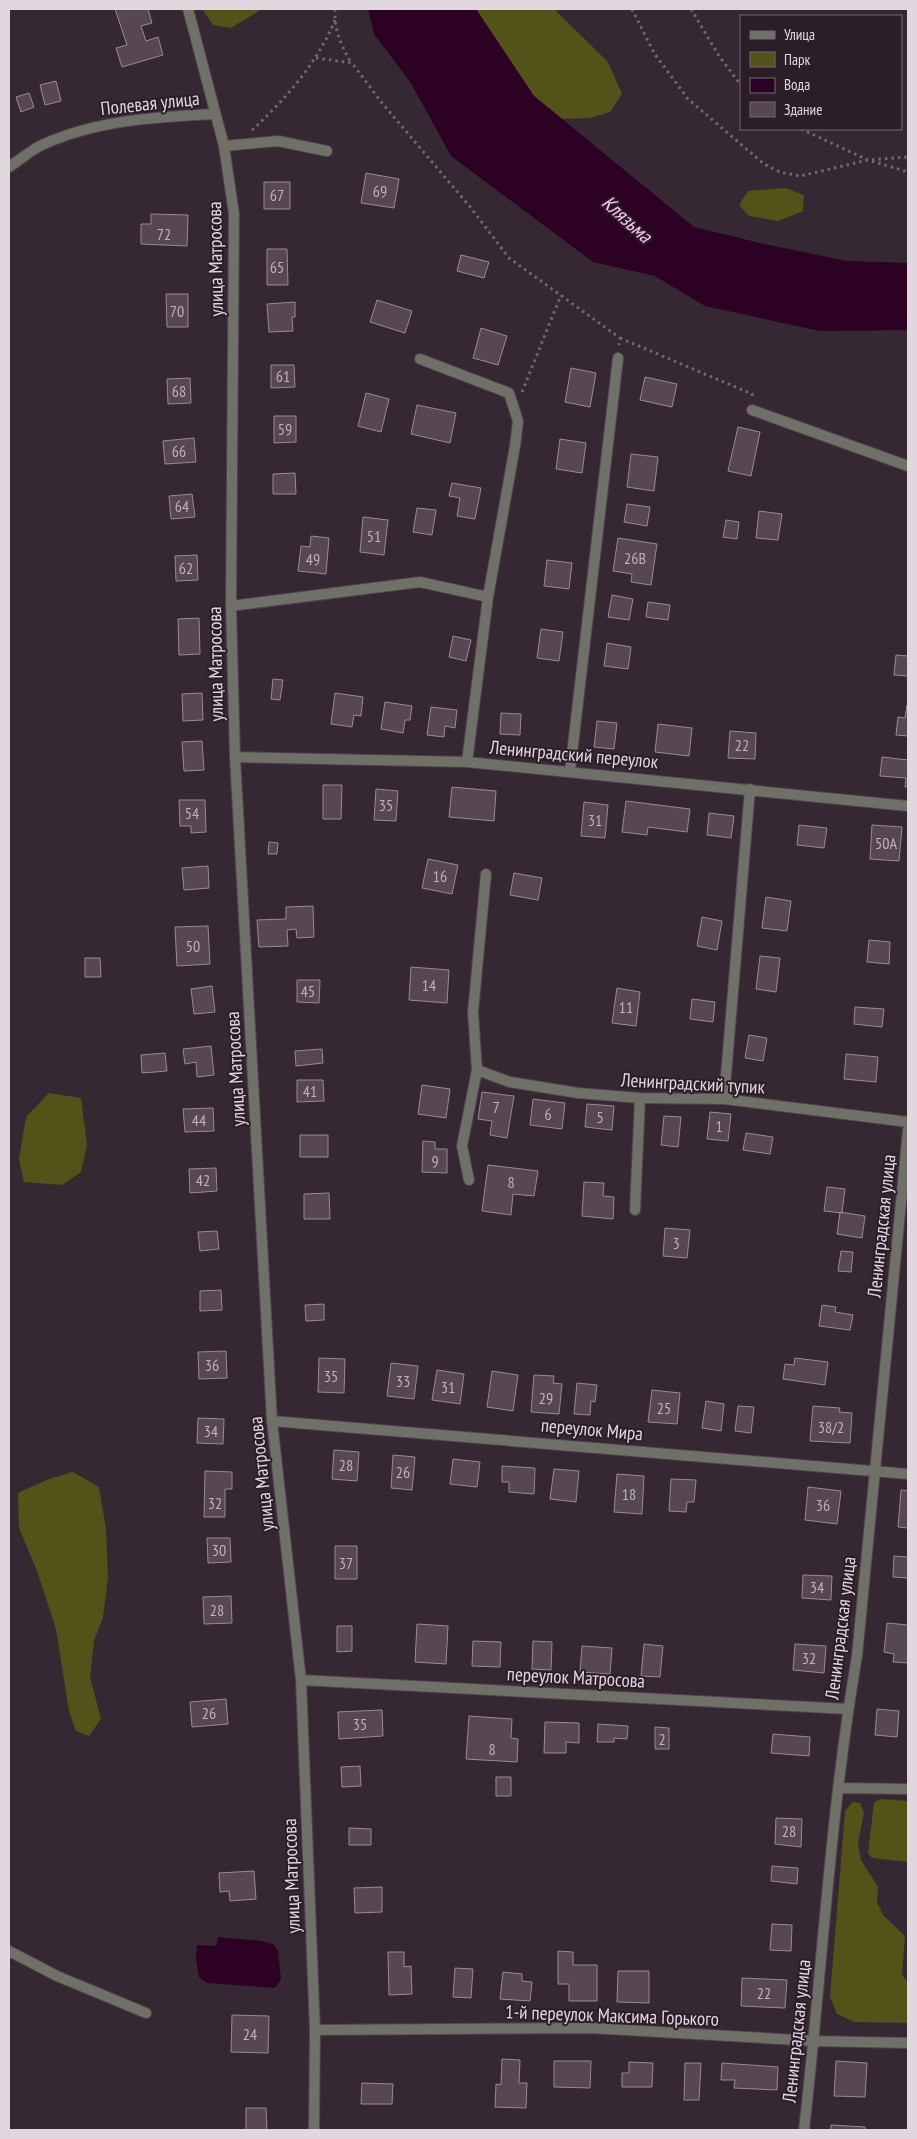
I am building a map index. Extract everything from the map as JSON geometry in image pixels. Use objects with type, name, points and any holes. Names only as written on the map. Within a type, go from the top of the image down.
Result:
[{"type":"street","name":"улица Матросова","points":[[188,9],[214,114],[224,146],[234,214],[232,606],[235,757],[272,1420],[301,1680],[315,2030],[314,2130]]},
{"type":"street","name":"Полевая улица","points":[[9,167],[43,144],[98,125],[149,117],[214,114]]},
{"type":"street","points":[[224,146],[278,141],[327,151]]},
{"type":"street","points":[[570,771],[618,358]]},
{"type":"street","points":[[420,359],[508,393],[518,421],[488,597],[467,762]]},
{"type":"street","points":[[752,410],[908,466]]},
{"type":"street","points":[[232,606],[420,582],[488,597]]},
{"type":"street","name":"Ленинградский переулок","points":[[235,757],[467,762],[908,806]]},
{"type":"street","points":[[724,1099],[750,789]]},
{"type":"street","points":[[469,1180],[462,1146],[477,1070],[473,1012],[486,874]]},
{"type":"street","name":"Ленинградский тупик","points":[[477,1070],[510,1082],[578,1093],[640,1098],[724,1099],[908,1122]]},
{"type":"street","points":[[635,1210],[640,1098]]},
{"type":"street","name":"Ленинградская улица","points":[[804,2130],[814,2041],[827,1881],[848,1709],[857,1656],[908,1130]]},
{"type":"street","name":"переулок Мира","points":[[272,1420],[908,1474]]},
{"type":"street","name":"переулок Матросова","points":[[301,1680],[848,1709]]},
{"type":"street","points":[[838,1788],[908,1789]]},
{"type":"street","points":[[9,1951],[57,1976],[146,2013]]},
{"type":"street","name":"1-й переулок Максима Горького","points":[[315,2030],[590,2028],[814,2041],[908,2043]]},
{"type":"path","points":[[335,9],[339,42],[352,63],[382,103],[471,208],[509,258],[620,338],[752,394],[752,410]]},
{"type":"path","points":[[632,9],[654,53],[688,99],[764,164],[780,172],[800,176],[868,160],[908,157]]},
{"type":"path","points":[[691,9],[719,56],[740,84]]},
{"type":"path","points":[[249,132],[268,116],[316,58],[327,40],[335,20]]},
{"type":"path","points":[[316,58],[352,63]]},
{"type":"path","points":[[803,130],[868,160],[908,172]]},
{"type":"path","points":[[514,411],[561,295]]},
{"type":"path","points":[[618,358],[620,338]]},
{"type":"green space","points":[[202,9],[262,9],[231,28],[213,25]]},
{"type":"green space","points":[[476,9],[554,9],[608,62],[622,94],[610,112],[590,118],[562,119],[534,96]]},
{"type":"green space","points":[[786,188],[804,195],[803,211],[778,221],[749,216],[739,205],[748,191]]},
{"type":"green space","points":[[49,1093],[81,1098],[87,1145],[81,1172],[62,1185],[24,1182],[19,1159],[26,1117]]},
{"type":"green space","points":[[73,1472],[99,1487],[106,1529],[108,1577],[103,1617],[94,1641],[90,1677],[101,1719],[89,1736],[76,1731],[69,1711],[56,1629],[37,1571],[19,1528],[18,1493],[49,1479]]},
{"type":"green space","points":[[880,1799],[908,1801],[908,1862],[872,1858],[868,1853],[874,1803]]},
{"type":"green space","points":[[853,1802],[860,1803],[864,1813],[858,1843],[861,1860],[878,1887],[877,1902],[883,1915],[905,1936],[902,1975],[908,1982],[908,2023],[854,2022],[837,2014],[830,1997],[845,1811]]},
{"type":"water","name":"Клязьма","points":[[368,9],[476,9],[534,96],[694,227],[847,261],[908,263],[908,330],[820,331],[705,306],[655,276],[593,262],[451,156],[411,83],[374,34]]},
{"type":"water","points":[[218,1937],[262,1941],[273,1944],[278,1951],[281,1979],[275,1988],[207,1983],[199,1977],[196,1958],[197,1945],[216,1946]]},
{"type":"building","points":[[115,9],[148,9],[152,23],[141,26],[146,41],[158,37],[163,55],[122,67],[116,48],[127,45]]},
{"type":"building","points":[[56,81],[61,101],[45,105],[40,85]]},
{"type":"building","points":[[29,93],[34,107],[21,112],[16,97]]},
{"type":"building","points":[[366,173],[399,179],[394,208],[361,203]]},
{"type":"building","points":[[264,182],[290,182],[290,209],[264,209]]},
{"type":"building","points":[[151,214],[188,215],[187,246],[141,244],[141,224],[151,224]]},
{"type":"building","points":[[267,249],[287,249],[288,285],[267,285]]},
{"type":"building","points":[[461,255],[489,262],[484,278],[457,271]]},
{"type":"building","points":[[166,294],[188,294],[188,327],[167,327]]},
{"type":"building","points":[[377,300],[412,311],[405,333],[370,322]]},
{"type":"building","points":[[295,302],[295,317],[292,317],[293,331],[269,332],[267,304]]},
{"type":"building","points":[[481,328],[507,336],[498,365],[473,358]]},
{"type":"building","points":[[271,365],[294,365],[295,387],[271,388]]},
{"type":"building","points":[[571,368],[596,373],[590,407],[565,402]]},
{"type":"building","points":[[645,377],[677,384],[672,407],[640,400]]},
{"type":"building","points":[[190,378],[191,403],[168,404],[167,379]]},
{"type":"building","points":[[366,393],[389,399],[381,432],[358,426]]},
{"type":"building","points":[[417,405],[456,413],[450,443],[411,434]]},
{"type":"building","points":[[274,416],[296,416],[296,442],[274,443]]},
{"type":"building","points":[[738,427],[760,432],[751,476],[728,471]]},
{"type":"building","points":[[194,438],[196,462],[165,464],[163,441]]},
{"type":"building","points":[[560,439],[586,443],[582,473],[556,469]]},
{"type":"building","points":[[631,454],[658,457],[654,491],[627,487]]},
{"type":"building","points":[[295,473],[296,494],[273,494],[273,474]]},
{"type":"building","points":[[452,483],[481,488],[475,519],[457,516],[460,498],[449,496]]},
{"type":"building","points":[[192,494],[195,517],[171,519],[169,496]]},
{"type":"building","points":[[627,504],[650,507],[647,526],[624,522]]},
{"type":"building","points":[[417,508],[436,510],[432,535],[413,532]]},
{"type":"building","points":[[759,511],[782,514],[778,540],[756,538]]},
{"type":"building","points":[[363,517],[388,520],[384,555],[360,552]]},
{"type":"building","points":[[726,520],[739,522],[737,539],[723,537]]},
{"type":"building","points":[[311,536],[329,538],[326,574],[298,571],[301,546],[310,547]]},
{"type":"building","points":[[618,538],[657,544],[651,585],[631,582],[632,574],[613,571]]},
{"type":"building","points":[[197,555],[198,580],[176,581],[175,556]]},
{"type":"building","points":[[547,560],[572,563],[569,589],[544,586]]},
{"type":"building","points":[[612,595],[633,599],[629,620],[608,617]]},
{"type":"building","points":[[648,602],[670,605],[668,620],[646,617]]},
{"type":"building","points":[[199,618],[200,654],[179,655],[178,619]]},
{"type":"building","points":[[541,629],[563,632],[559,661],[537,658]]},
{"type":"building","points":[[453,636],[471,640],[466,661],[449,657]]},
{"type":"building","points":[[607,643],[631,647],[628,669],[604,666]]},
{"type":"building","points":[[896,655],[908,656],[908,676],[894,675]]},
{"type":"building","points":[[273,679],[283,680],[280,700],[271,699]]},
{"type":"building","points":[[202,693],[203,720],[183,721],[182,694]]},
{"type":"building","points":[[335,693],[363,697],[361,716],[354,715],[352,727],[331,724]]},
{"type":"building","points":[[385,702],[412,706],[410,720],[405,720],[403,733],[381,729]]},
{"type":"building","points":[[907,705],[908,736],[896,735],[898,717],[905,718]]},
{"type":"building","points":[[431,707],[457,710],[455,728],[445,726],[444,737],[427,735]]},
{"type":"building","points":[[501,713],[521,714],[520,735],[500,734]]},
{"type":"building","points":[[597,721],[617,723],[614,749],[594,747]]},
{"type":"building","points":[[658,724],[692,728],[689,756],[655,752]]},
{"type":"building","points":[[730,731],[756,733],[755,759],[728,758]]},
{"type":"building","points":[[202,741],[204,770],[184,771],[182,742]]},
{"type":"building","points":[[882,757],[908,760],[908,787],[905,787],[906,778],[880,776]]},
{"type":"building","points":[[323,785],[342,785],[341,819],[323,819]]},
{"type":"building","points":[[452,787],[496,791],[494,821],[449,817]]},
{"type":"building","points":[[376,789],[398,791],[396,821],[374,820]]},
{"type":"building","points":[[179,800],[205,800],[206,832],[191,833],[191,826],[180,826]]},
{"type":"building","points":[[626,801],[690,809],[687,832],[648,827],[647,835],[622,832]]},
{"type":"building","points":[[584,802],[608,805],[605,838],[581,836]]},
{"type":"building","points":[[709,813],[734,816],[731,838],[707,835]]},
{"type":"building","points":[[799,825],[827,828],[824,848],[797,845]]},
{"type":"building","points":[[872,825],[902,827],[899,861],[870,859]]},
{"type":"building","points":[[269,842],[278,843],[277,854],[268,854]]},
{"type":"building","points":[[428,859],[458,865],[452,894],[422,888]]},
{"type":"building","points":[[208,866],[209,888],[184,890],[182,868]]},
{"type":"building","points":[[514,873],[542,878],[538,900],[510,895]]},
{"type":"building","points":[[766,897],[791,901],[787,931],[762,928]]},
{"type":"building","points":[[313,906],[314,937],[297,938],[296,929],[287,930],[288,946],[259,947],[257,920],[286,919],[286,907]]},
{"type":"building","points":[[702,917],[722,921],[717,950],[697,946]]},
{"type":"building","points":[[208,926],[210,964],[177,966],[175,927]]},
{"type":"building","points":[[869,940],[890,942],[889,964],[867,962]]},
{"type":"building","points":[[760,956],[780,958],[776,992],[756,989]]},
{"type":"building","points":[[85,958],[100,958],[101,977],[85,977]]},
{"type":"building","points":[[411,967],[449,970],[447,1003],[409,1000]]},
{"type":"building","points":[[297,980],[320,980],[319,1003],[297,1002]]},
{"type":"building","points":[[212,986],[215,1012],[194,1014],[191,989]]},
{"type":"building","points":[[617,988],[640,992],[636,1026],[612,1023]]},
{"type":"building","points":[[692,999],[715,1002],[713,1022],[690,1019]]},
{"type":"building","points":[[855,1007],[884,1009],[882,1027],[854,1024]]},
{"type":"building","points":[[749,1035],[767,1038],[763,1061],[745,1058]]},
{"type":"building","points":[[211,1046],[214,1075],[197,1077],[196,1062],[185,1064],[183,1049]]},
{"type":"building","points":[[322,1049],[323,1063],[296,1066],[295,1051]]},
{"type":"building","points":[[165,1053],[167,1071],[142,1073],[141,1055]]},
{"type":"building","points":[[846,1054],[878,1057],[876,1082],[844,1079]]},
{"type":"building","points":[[297,1080],[323,1080],[324,1101],[297,1102]]},
{"type":"building","points":[[422,1085],[450,1089],[446,1118],[418,1114]]},
{"type":"building","points":[[482,1092],[514,1096],[507,1138],[490,1135],[492,1121],[478,1119]]},
{"type":"building","points":[[533,1099],[565,1103],[562,1129],[530,1125]]},
{"type":"building","points":[[587,1104],[614,1106],[612,1130],[585,1127]]},
{"type":"building","points":[[213,1108],[214,1131],[185,1132],[183,1109]]},
{"type":"building","points":[[710,1112],[731,1114],[728,1141],[707,1139]]},
{"type":"building","points":[[664,1116],[681,1117],[678,1147],[661,1145]]},
{"type":"building","points":[[746,1133],[773,1137],[770,1154],[743,1150]]},
{"type":"building","points":[[300,1135],[328,1135],[328,1157],[300,1157]]},
{"type":"building","points":[[423,1141],[435,1142],[435,1149],[447,1149],[447,1173],[422,1172]]},
{"type":"building","points":[[488,1165],[538,1171],[534,1196],[513,1194],[511,1215],[482,1211]]},
{"type":"building","points":[[216,1168],[217,1191],[190,1193],[189,1169]]},
{"type":"building","points":[[584,1182],[604,1183],[603,1196],[614,1197],[613,1219],[582,1216]]},
{"type":"building","points":[[827,1187],[845,1189],[842,1213],[824,1211]]},
{"type":"building","points":[[329,1193],[330,1219],[304,1219],[304,1194]]},
{"type":"building","points":[[840,1212],[865,1216],[862,1238],[837,1234]]},
{"type":"building","points":[[665,1228],[690,1230],[687,1258],[663,1256]]},
{"type":"building","points":[[217,1231],[219,1249],[200,1251],[198,1232]]},
{"type":"building","points":[[841,1251],[853,1252],[851,1272],[838,1271]]},
{"type":"building","points":[[221,1290],[222,1310],[200,1311],[200,1291]]},
{"type":"building","points":[[324,1304],[324,1320],[306,1321],[305,1305]]},
{"type":"building","points":[[822,1305],[836,1307],[835,1312],[853,1315],[850,1330],[819,1326]]},
{"type":"building","points":[[226,1351],[227,1378],[199,1379],[198,1352]]},
{"type":"building","points":[[319,1358],[345,1359],[344,1393],[318,1392]]},
{"type":"building","points":[[795,1358],[828,1362],[825,1385],[783,1379],[785,1364],[794,1365]]},
{"type":"building","points":[[391,1363],[418,1366],[414,1399],[387,1396]]},
{"type":"building","points":[[437,1370],[464,1374],[460,1404],[432,1400]]},
{"type":"building","points":[[492,1371],[518,1375],[513,1411],[487,1407]]},
{"type":"building","points":[[534,1375],[554,1376],[553,1383],[562,1384],[559,1414],[531,1412]]},
{"type":"building","points":[[577,1383],[597,1385],[595,1402],[591,1401],[590,1415],[574,1414]]},
{"type":"building","points":[[652,1390],[680,1393],[677,1424],[648,1422]]},
{"type":"building","points":[[706,1401],[724,1404],[721,1431],[702,1428]]},
{"type":"building","points":[[738,1406],[754,1407],[751,1433],[735,1431]]},
{"type":"building","points":[[813,1406],[840,1408],[839,1412],[852,1413],[850,1443],[810,1441]]},
{"type":"building","points":[[198,1418],[224,1419],[223,1444],[197,1443]]},
{"type":"building","points":[[334,1450],[359,1452],[357,1481],[332,1479]]},
{"type":"building","points":[[393,1455],[415,1457],[412,1490],[391,1488]]},
{"type":"building","points":[[453,1459],[480,1462],[477,1487],[450,1484]]},
{"type":"building","points":[[502,1466],[535,1468],[534,1494],[509,1492],[509,1482],[502,1482]]},
{"type":"building","points":[[554,1469],[579,1471],[576,1502],[550,1499]]},
{"type":"building","points":[[205,1471],[232,1472],[232,1489],[225,1489],[225,1517],[204,1517]]},
{"type":"building","points":[[617,1474],[644,1476],[642,1514],[614,1512]]},
{"type":"building","points":[[671,1479],[696,1480],[694,1502],[687,1502],[686,1512],[669,1511]]},
{"type":"building","points":[[808,1487],[841,1491],[837,1524],[805,1520]]},
{"type":"building","points":[[901,1490],[908,1491],[908,1528],[898,1527]]},
{"type":"building","points":[[207,1538],[230,1538],[231,1562],[208,1563]]},
{"type":"building","points":[[335,1546],[357,1546],[357,1579],[335,1579]]},
{"type":"building","points":[[894,1556],[908,1557],[908,1578],[893,1577]]},
{"type":"building","points":[[803,1575],[832,1576],[831,1600],[802,1598]]},
{"type":"building","points":[[231,1596],[232,1623],[204,1624],[203,1597]]},
{"type":"building","points":[[887,1623],[908,1625],[908,1663],[893,1662],[894,1654],[884,1652]]},
{"type":"building","points":[[417,1624],[448,1626],[446,1664],[415,1662]]},
{"type":"building","points":[[337,1626],[352,1626],[352,1651],[337,1652]]},
{"type":"building","points":[[473,1641],[501,1642],[500,1667],[472,1666]]},
{"type":"building","points":[[533,1641],[552,1642],[551,1670],[532,1669]]},
{"type":"building","points":[[644,1644],[663,1646],[660,1677],[641,1676]]},
{"type":"building","points":[[795,1644],[826,1646],[824,1673],[793,1670]]},
{"type":"building","points":[[582,1646],[612,1648],[610,1674],[580,1672]]},
{"type":"building","points":[[226,1699],[228,1724],[192,1727],[190,1702]]},
{"type":"building","points":[[877,1709],[899,1711],[897,1737],[875,1735]]},
{"type":"building","points":[[382,1710],[383,1736],[339,1739],[338,1712]]},
{"type":"building","points":[[469,1716],[512,1719],[511,1738],[518,1739],[517,1762],[466,1759]]},
{"type":"building","points":[[545,1722],[579,1723],[579,1743],[566,1742],[566,1753],[544,1753]]},
{"type":"building","points":[[598,1724],[628,1726],[627,1739],[614,1738],[614,1742],[597,1742]]},
{"type":"building","points":[[655,1727],[669,1728],[669,1749],[655,1749]]},
{"type":"building","points":[[773,1734],[810,1737],[809,1756],[771,1753]]},
{"type":"building","points":[[360,1766],[361,1786],[342,1787],[341,1767]]},
{"type":"building","points":[[496,1777],[511,1777],[511,1796],[496,1796]]},
{"type":"building","points":[[776,1818],[802,1819],[801,1847],[775,1844]]},
{"type":"building","points":[[349,1828],[371,1829],[371,1845],[349,1845]]},
{"type":"building","points":[[772,1866],[798,1868],[797,1884],[771,1881]]},
{"type":"building","points":[[254,1871],[256,1899],[230,1901],[229,1891],[220,1892],[219,1873]]},
{"type":"building","points":[[382,1887],[382,1912],[355,1913],[354,1888]]},
{"type":"building","points":[[772,1924],[792,1925],[791,1951],[770,1950]]},
{"type":"building","points":[[558,1951],[573,1952],[573,1965],[597,1965],[597,2001],[569,2001],[569,1984],[558,1984]]},
{"type":"building","points":[[388,1952],[404,1952],[404,1967],[411,1966],[412,1994],[389,1995]]},
{"type":"building","points":[[455,1968],[473,1969],[471,1998],[453,1997]]},
{"type":"building","points":[[618,1971],[649,1971],[649,2003],[617,2002]]},
{"type":"building","points":[[503,1972],[522,1974],[522,1981],[532,1982],[530,2001],[500,1999]]},
{"type":"building","points":[[742,1978],[787,1980],[785,2008],[741,2006]]},
{"type":"building","points":[[232,2015],[269,2016],[268,2053],[231,2052]]},
{"type":"building","points":[[502,2059],[520,2060],[519,2083],[527,2083],[526,2108],[495,2107],[496,2084],[501,2085]]},
{"type":"building","points":[[554,2061],[591,2061],[590,2088],[554,2087]]},
{"type":"building","points":[[836,2061],[867,2063],[865,2097],[834,2096]]},
{"type":"building","points":[[629,2062],[653,2063],[652,2087],[622,2087],[622,2073],[629,2073]]},
{"type":"building","points":[[685,2063],[701,2063],[699,2100],[684,2100]]},
{"type":"building","points":[[722,2063],[778,2067],[777,2090],[734,2088],[735,2080],[721,2080]]},
{"type":"building","points":[[362,2083],[393,2084],[392,2104],[361,2104]]},
{"type":"building","points":[[246,2108],[266,2108],[267,2130],[246,2130]]},
{"type":"building","points":[[831,2125],[865,2127],[865,2130],[831,2130]]}]
